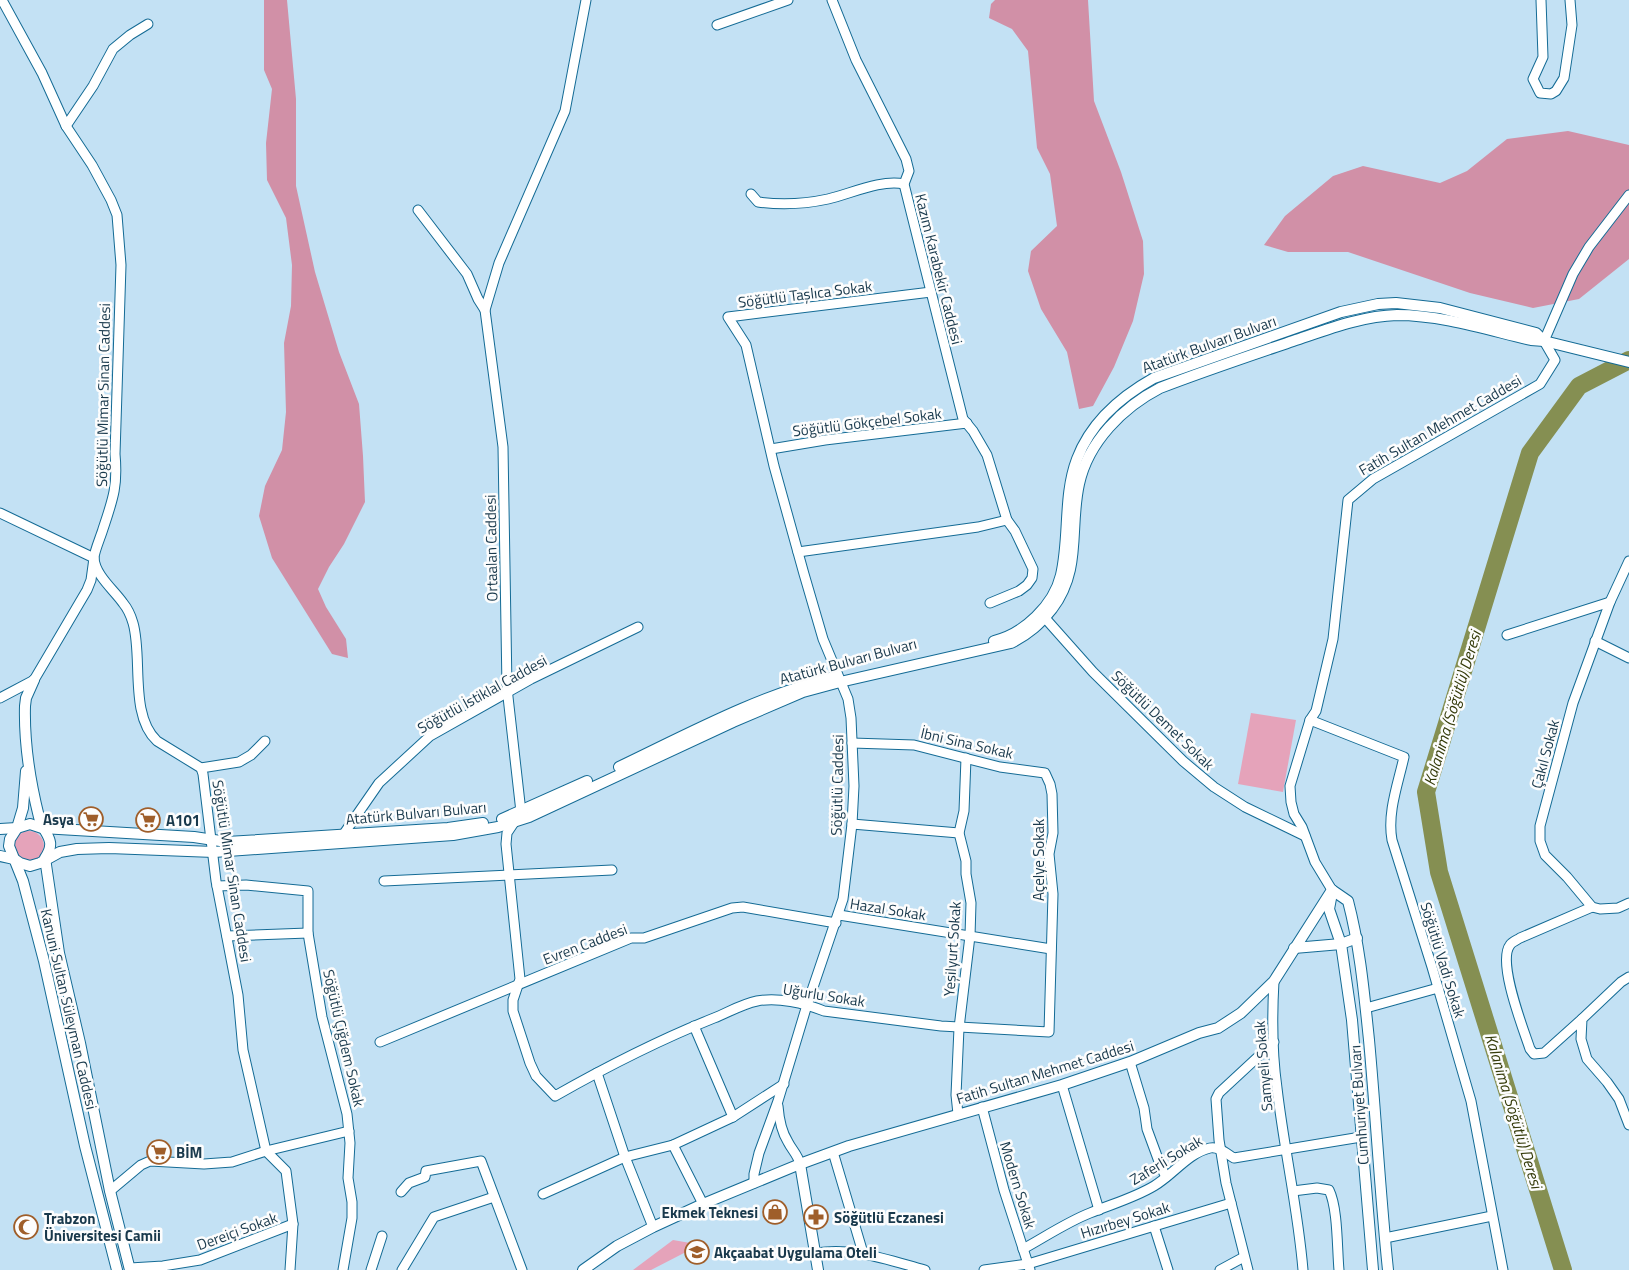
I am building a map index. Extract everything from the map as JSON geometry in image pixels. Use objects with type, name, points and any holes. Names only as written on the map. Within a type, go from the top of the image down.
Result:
[{"type":"street","name":"Söğütlü Mimar Sinan Caddesi","points":[[2,0],[42,73],[66,126],[92,165],[117,215],[121,265],[116,424],[117,476],[115,494],[94,558],[102,578],[124,603],[134,626],[143,717],[151,736],[201,768],[204,774],[210,839],[214,852],[217,886],[238,995],[243,1050],[266,1151]]},
{"type":"street","name":"Ortaalan Caddesi","points":[[521,812],[508,692],[503,447],[485,310],[499,263],[565,111],[586,0]]},
{"type":"street","points":[[717,25],[788,0]]},
{"type":"street","name":"Kazım Karabekir Caddesi","points":[[832,0],[856,60],[906,159],[909,171],[904,184],[963,419],[987,455],[1007,520],[1033,569],[1032,578],[1027,585],[1019,591],[990,604]]},
{"type":"street","points":[[1541,0],[1543,57],[1533,79],[1540,93],[1551,94],[1556,92],[1564,78],[1572,24],[1570,0]]},
{"type":"street","points":[[66,126],[93,86],[112,50],[130,35],[148,24]]},
{"type":"street","points":[[752,194],[758,202],[776,205],[827,199],[882,184],[898,182],[904,184]]},
{"type":"street","points":[[1544,341],[1573,274],[1589,247],[1629,195]]},
{"type":"street","points":[[418,210],[467,274],[485,310]]},
{"type":"street","name":"Söğütlü Taşlıca Sokak","points":[[755,388],[746,346],[728,317],[931,292]]},
{"type":"street","name":"Atatürk Bulvarı Bulvarı","points":[[0,856],[14,858],[20,863],[30,866],[40,863],[45,858],[60,852],[92,849],[214,852],[454,835],[514,822],[784,700],[840,679],[1002,639],[1025,627],[1034,620],[1061,577],[1067,504],[1071,476],[1077,457],[1107,412],[1129,393],[1154,378],[1342,312],[1378,304],[1440,308],[1536,333],[1544,341]]},
{"type":"street","name":"Atatürk Bulvarı Bulvarı","points":[[0,829],[17,828],[30,824],[42,828],[210,839],[227,842],[448,828],[495,821],[521,812],[747,707],[797,688],[1006,645],[1026,636],[1045,618],[1063,592],[1069,578],[1077,496],[1084,467],[1114,422],[1132,405],[1160,388],[1232,361],[1328,329],[1377,317],[1396,315],[1419,316],[1459,323],[1531,340],[1560,344],[1629,362]]},
{"type":"street","name":"Fatih Sultan Mehmet Caddesi","points":[[583,1270],[617,1246],[652,1227],[702,1204],[800,1164],[958,1114],[1062,1085],[1130,1062],[1199,1033],[1218,1028],[1241,1013],[1274,981],[1332,890],[1315,862],[1294,814],[1290,786],[1310,720],[1316,711],[1333,639],[1348,500],[1373,479],[1540,384],[1555,360],[1544,341]]},
{"type":"street","name":"Söğütlü Caddesi","points":[[754,1183],[759,1153],[784,1084],[807,1005],[838,919],[845,893],[854,786],[848,699],[824,639],[774,466],[755,388]]},
{"type":"street","name":"Söğütlü Gökçebel Sokak","points":[[770,449],[825,440],[967,423]]},
{"type":"street","points":[[0,513],[94,558],[91,580],[87,590],[34,680],[0,698]]},
{"type":"street","points":[[798,552],[978,527],[1007,520]]},
{"type":"street","name":"Çakıl Sokak","points":[[1592,906],[1567,876],[1545,855],[1540,841],[1540,826],[1573,703],[1610,602],[1629,560]]},
{"type":"street","points":[[1507,635],[1610,602]]},
{"type":"street","name":"Söğütlü Demet Sokak","points":[[1045,618],[1093,672],[1182,761],[1214,787],[1245,806],[1305,836]]},
{"type":"street","name":"Söğütlü İstiklal Caddesi","points":[[343,835],[379,783],[430,736],[508,692],[638,627]]},
{"type":"street","points":[[1595,642],[1629,658]]},
{"type":"street","name":"Kanuni Sultan Süleyman Caddesi","points":[[34,680],[26,698],[25,706],[28,758],[42,828],[50,839],[49,852],[45,858],[55,933],[80,1043],[110,1191],[130,1269]]},
{"type":"street","name":"Söğütlü Vadi Sokak","points":[[1310,720],[1404,757],[1392,811],[1390,828],[1392,840],[1438,988],[1473,1111],[1503,1270]]},
{"type":"street","points":[[201,768],[239,762],[251,755],[265,741]]},
{"type":"street","name":"İbni Sina Sokak","points":[[852,743],[914,745],[1000,766],[1045,773]]},
{"type":"street","name":"Kanuni Sultan Süleyman Caddesi","points":[[28,758],[23,808],[9,846],[23,881],[44,961],[85,1146],[117,1270]]},
{"type":"street","name":"Yeşilyurt Sokak","points":[[958,1114],[956,1095],[960,1028],[970,936],[971,903],[966,874],[966,861],[959,833],[964,811],[966,758]]},
{"type":"street","name":"Açelye Sokak","points":[[1045,773],[1050,784],[1053,833],[1049,854],[1053,894],[1049,1032]]},
{"type":"street","points":[[516,987],[520,979],[506,844],[507,832],[521,812]]},
{"type":"street","points":[[852,824],[959,833]]},
{"type":"street","points":[[384,881],[612,870]]},
{"type":"street","name":"Söğütlü Çiğdem Sokak","points":[[217,886],[246,885],[308,891],[308,933],[322,1017],[344,1097],[349,1131],[348,1178],[352,1202],[352,1218],[344,1270]]},
{"type":"street","name":"Cumhuriyet Bulvarı","points":[[1374,1270],[1352,1020],[1342,944],[1330,909],[1332,890],[1348,901],[1357,938],[1366,1008],[1388,1270]]},
{"type":"street","points":[[1629,903],[1618,908],[1600,909],[1592,906],[1520,938],[1510,945],[1506,954],[1507,974],[1530,1048],[1534,1054],[1544,1053],[1621,982],[1629,977]]},
{"type":"street","name":"Evren Caddesi","points":[[380,1042],[631,938],[644,938],[732,908],[752,907],[838,919]]},
{"type":"street","name":"Hazal Sokak","points":[[838,919],[970,936],[1050,949]]},
{"type":"street","points":[[226,936],[308,933]]},
{"type":"street","points":[[1294,948],[1342,944],[1357,938]]},
{"type":"street","name":"Samyeli Sokak","points":[[1274,981],[1272,1016],[1276,1087],[1287,1149],[1303,1270]]},
{"type":"street","name":"Uğurlu Sokak","points":[[516,987],[513,1000],[514,1011],[530,1063],[536,1076],[555,1096],[597,1073],[694,1026],[757,1001],[779,1001],[807,1005],[824,1011],[960,1028],[1049,1032]]},
{"type":"street","points":[[1366,1008],[1438,988]]},
{"type":"street","points":[[1582,1019],[1581,1039],[1587,1059],[1619,1099],[1629,1125]]},
{"type":"street","points":[[694,1026],[733,1117]]},
{"type":"street","points":[[1248,1270],[1230,1203],[1216,1099],[1219,1093],[1274,1042]]},
{"type":"street","points":[[1130,1062],[1144,1108],[1147,1129],[1166,1177]]},
{"type":"street","points":[[597,1073],[625,1158],[652,1227]]},
{"type":"street","points":[[543,1194],[625,1158],[672,1145],[733,1117],[784,1084]]},
{"type":"street","points":[[1062,1085],[1099,1210]]},
{"type":"street","points":[[778,1101],[779,1122],[783,1133],[798,1156],[800,1164],[818,1270]]},
{"type":"street","name":"Modern Sokak","points":[[982,1107],[996,1161],[1029,1267]]},
{"type":"street","points":[[110,1191],[141,1165],[150,1161],[232,1162],[266,1151],[349,1131]]},
{"type":"street","name":"Zaferli Sokak","points":[[1023,1249],[1090,1213],[1118,1203],[1154,1186],[1180,1165],[1204,1150],[1214,1147],[1234,1158],[1361,1137]]},
{"type":"street","points":[[672,1145],[702,1204]]},
{"type":"street","points":[[266,1151],[286,1171],[293,1224],[290,1270]]},
{"type":"street","points":[[833,1152],[863,1253]]},
{"type":"street","points":[[401,1192],[409,1183],[425,1176],[426,1171],[481,1161],[522,1270]]},
{"type":"street","points":[[1293,1191],[1317,1188],[1329,1190],[1332,1196],[1335,1215],[1339,1270]]},
{"type":"street","points":[[402,1270],[434,1217],[494,1197]]},
{"type":"street","name":"Hızırbey Sokak","points":[[984,1270],[1029,1267],[1230,1203]]},
{"type":"street","points":[[1385,1238],[1492,1216]]},
{"type":"street","name":"Dereiçi Sokak","points":[[130,1269],[200,1260],[293,1224]]},
{"type":"street","points":[[1154,1226],[1168,1270]]},
{"type":"street","points":[[371,1270],[382,1236]]},
{"type":"street","points":[[816,1253],[842,1250],[863,1253],[925,1270]]},
{"type":"street","points":[[1220,1270],[1244,1257]]},
{"type":"shaded area","points":[[264,0],[287,0],[296,99],[296,186],[315,272],[339,352],[359,404],[365,502],[318,589],[326,607],[346,639],[348,658],[332,654],[272,558],[259,516],[265,486],[282,450],[286,412],[284,343],[291,306],[292,265],[286,218],[267,180],[266,143],[272,89],[264,70]]},
{"type":"shaded area","points":[[995,0],[1088,0],[1094,101],[1121,172],[1143,241],[1144,274],[1133,321],[1114,367],[1093,406],[1079,409],[1067,352],[1041,309],[1028,271],[1031,251],[1057,226],[1050,174],[1037,148],[1028,51],[1012,29],[989,18],[991,4]]},
{"type":"shaded area","points":[[1568,131],[1629,145],[1629,259],[1579,299],[1533,308],[1470,293],[1348,252],[1288,252],[1264,245],[1285,216],[1333,176],[1363,166],[1440,183],[1467,171],[1507,139]]},
{"type":"shaded area","points":[[1251,713],[1296,720],[1283,792],[1238,784]]},
{"type":"shaded area","points":[[29,831],[40,835],[44,846],[40,857],[29,861],[18,857],[14,846],[18,835]]},
{"type":"shaded area","points":[[673,1240],[696,1244],[691,1255],[684,1253],[651,1270],[633,1270]]},
{"type":"waterway","name":"Kalanima (Söğütlü) Deresi","points":[[1563,1270],[1439,872],[1426,792],[1530,453],[1579,386],[1629,360]]},
{"type":"place","name":"Asya","points":[[91,819]]},
{"type":"place","name":"A101","points":[[148,820]]},
{"type":"place","name":"BİM","points":[[159,1152]]},
{"type":"place","name":"Ekmek Teknesi","points":[[775,1212]]},
{"type":"place","name":"Söğütlü Eczanesi","points":[[816,1217]]},
{"type":"place","name":"Trabzon Üniversitesi Camii","points":[[26,1227]]},
{"type":"place","name":"Akçaabat Uygulama Oteli","points":[[697,1252]]}]
